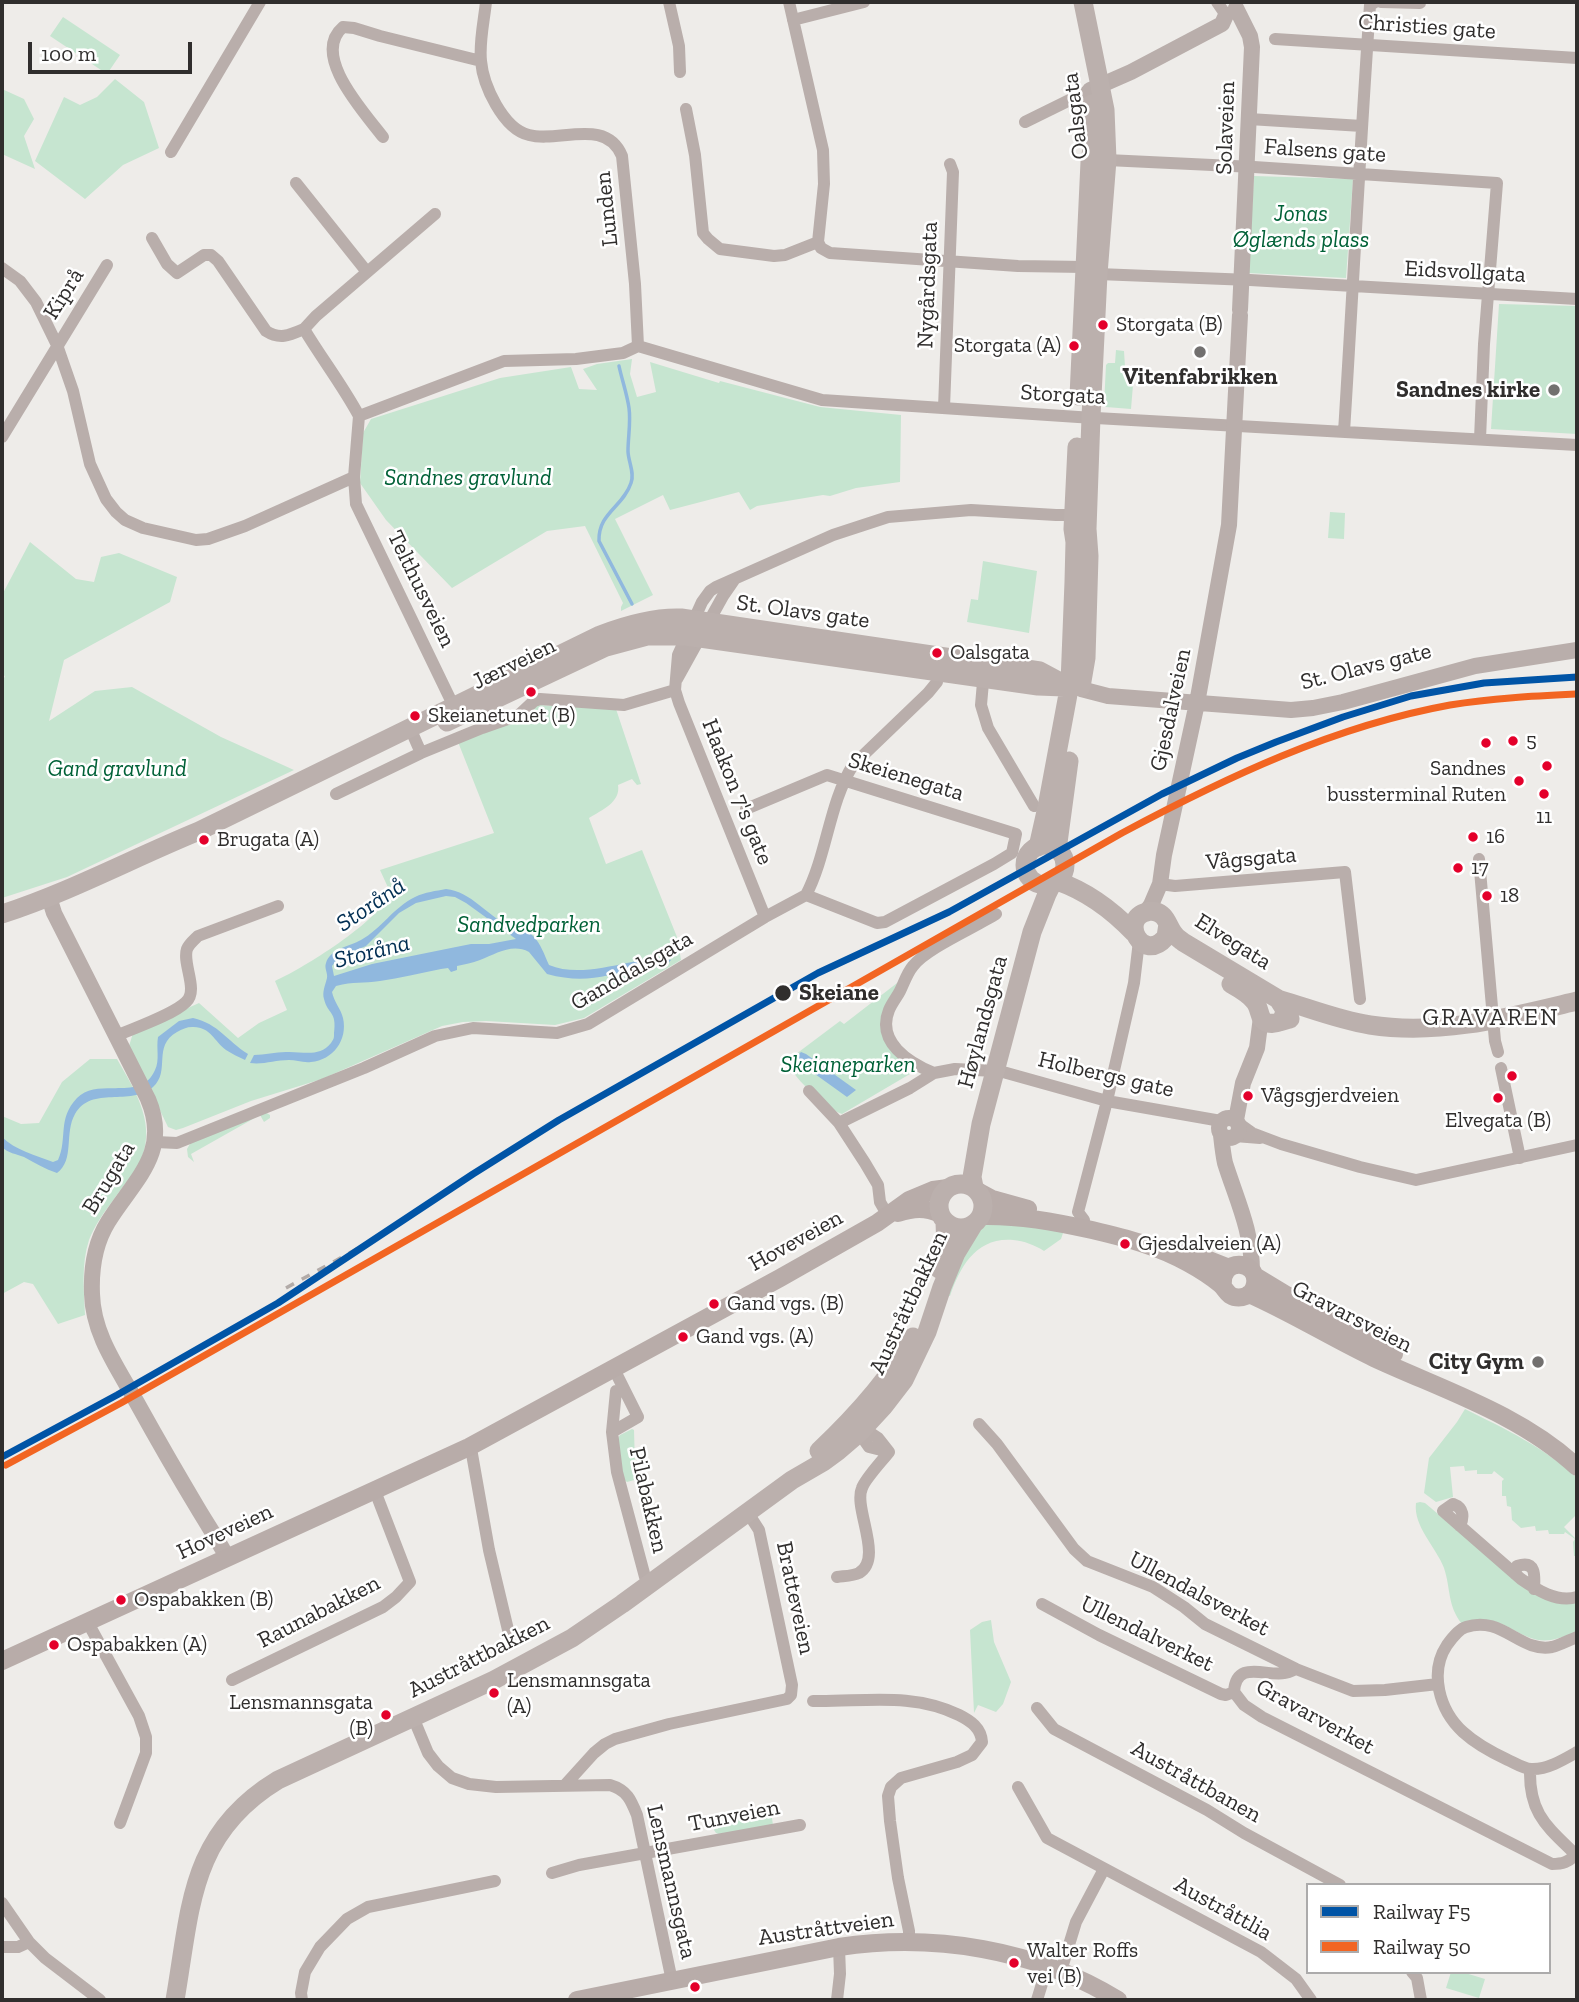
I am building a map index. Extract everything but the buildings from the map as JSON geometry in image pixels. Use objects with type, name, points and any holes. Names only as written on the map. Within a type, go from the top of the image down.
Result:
[{"type":"main road","name":"Oalsgata","points":[[1073,2],[1107,131],[1107,160],[1091,270]]},
{"type":"main road","name":"Oalsgata","points":[[1054,866],[1074,688],[1086,658],[1089,556],[1087,529],[1080,510],[1091,270],[1090,162],[1095,88],[1083,2]]},
{"type":"main road","name":"Jærveien","points":[[2,921],[127,873],[199,831],[291,787],[415,739],[456,711],[600,635],[618,628],[673,618],[697,629]]},
{"type":"main road","name":"Jærveien","points":[[456,711],[606,647],[635,638],[697,629]]},
{"type":"main road","name":"St. Olavs gate","points":[[697,629],[984,670],[1040,671],[1074,688]]},
{"type":"main road","points":[[1054,866],[1039,884],[1026,872],[1026,861],[1031,851],[1131,909],[1155,911],[1163,915],[1168,923],[1166,937],[1146,941],[1136,920],[1145,912]]},
{"type":"main road","name":"Høylandsgata","points":[[951,1186],[981,1124],[999,1071],[1032,932],[1054,866]]},
{"type":"main road","name":"Elvegata","points":[[1054,866],[1080,891],[1118,916],[1146,941],[1177,952],[1241,989],[1267,1017],[1326,1016]]},
{"type":"main road","name":"Høylandsgata","points":[[1029,877],[1034,891],[1032,932]]},
{"type":"main road","name":"Jærveien","points":[[2,914],[50,901]]},
{"type":"main road","name":"Elvegata","points":[[1168,923],[1174,934],[1184,942],[1277,999],[1326,1016],[1370,1025],[1441,1028],[1577,1001]]},
{"type":"main road","points":[[1267,1017],[1264,1002],[1277,999]]},
{"type":"main road","name":"Høylandsgata","points":[[976,1190],[972,1177],[981,1124]]},
{"type":"main road","points":[[964,1184],[992,1199],[1014,1206],[1082,1212],[1230,1267],[1243,1265],[1253,1274],[1254,1287],[1243,1297],[1233,1296],[1223,1286],[1155,1247],[1122,1237],[1024,1217],[977,1221],[964,1228],[954,1227],[943,1218],[938,1205],[941,1195],[951,1186],[964,1184]]},
{"type":"main road","name":"Hoveveien","points":[[2,1661],[469,1447],[780,1278],[888,1216],[909,1200],[951,1186]]},
{"type":"main road","points":[[976,1190],[983,1200],[983,1208],[977,1221]]},
{"type":"main road","name":"Hoveveien","points":[[888,1216],[912,1208],[931,1209],[943,1218]]},
{"type":"main road","name":"Austråttbakken","points":[[857,1427],[915,1332],[946,1250],[943,1218]]},
{"type":"main road","name":"Austråttbakken","points":[[176,2000],[197,1881],[214,1841],[228,1821],[256,1794],[278,1780],[494,1680],[572,1638],[792,1480],[823,1462],[857,1427],[884,1406],[904,1380],[928,1332],[956,1254],[977,1221]]},
{"type":"main road","points":[[1223,1286],[1224,1275],[1230,1267]]},
{"type":"main road","name":"Gravarsveien","points":[[1253,1274],[1336,1325],[1514,1415],[1577,1457]]},
{"type":"main road","name":"Gravarsveien","points":[[1249,1294],[1362,1352],[1496,1412],[1545,1441],[1577,1467]]},
{"type":"main road","name":"Austråttveien","points":[[577,2000],[839,1947],[909,1942],[968,1946],[993,1951],[1055,1969],[1118,2000]]},
{"type":"street","points":[[171,152],[260,2]]},
{"type":"street","name":"Lunden","points":[[486,2],[481,36],[481,61],[486,85],[503,117],[528,135],[592,134],[604,137],[618,146],[622,156],[635,284],[638,346]]},
{"type":"street","points":[[669,2],[679,46],[680,72]]},
{"type":"street","points":[[686,109],[695,155],[703,233],[708,239],[720,249],[774,256],[785,256],[818,242],[824,184],[823,150],[789,2]]},
{"type":"street","points":[[793,20],[864,2]]},
{"type":"street","points":[[1343,432],[1370,5],[1375,2]]},
{"type":"street","points":[[1381,2],[1420,3]]},
{"type":"street","points":[[1025,122],[1131,72],[1222,24],[1231,6]]},
{"type":"street","name":"Solaveien","points":[[1225,545],[1229,525],[1252,47],[1248,32],[1236,26],[1231,6]]},
{"type":"street","points":[[383,136],[343,83],[334,65],[334,43],[337,32],[343,27],[481,61]]},
{"type":"street","name":"Christies gate","points":[[1275,39],[1577,58]]},
{"type":"street","points":[[1250,119],[1362,126]]},
{"type":"street","name":"Falsens gate","points":[[1107,160],[1497,183],[1488,293]]},
{"type":"street","name":"Nygårdsgata","points":[[944,408],[953,172],[950,164]]},
{"type":"street","points":[[296,183],[367,272]]},
{"type":"street","points":[[152,238],[167,264],[177,272],[204,256],[211,255],[218,261],[266,331],[275,336],[287,336],[304,329],[435,214]]},
{"type":"street","name":"Eidsvollgata","points":[[818,242],[821,248],[830,253],[1577,299]]},
{"type":"street","name":"Kiprå","points":[[2,437],[107,265]]},
{"type":"street","points":[[2,268],[30,292],[57,345],[73,391],[90,464],[106,499],[125,520],[143,528],[196,540],[208,539],[245,526],[354,477]]},
{"type":"street","points":[[1480,439],[1488,293]]},
{"type":"street","points":[[304,329],[359,416],[504,361],[576,359],[622,353],[638,346]]},
{"type":"street","name":"Storgata","points":[[638,346],[822,400],[1577,445]]},
{"type":"street","name":"Telthusveien","points":[[359,416],[354,477],[356,504],[456,711]]},
{"type":"street","points":[[675,687],[697,629],[735,580],[833,535],[888,517],[971,510],[1080,510]]},
{"type":"street","name":"Gjesdalveien","points":[[1145,912],[1160,884],[1197,703],[1225,545]]},
{"type":"street","name":"Haakon 7's gate","points":[[697,629],[678,655],[675,687],[678,703],[765,917]]},
{"type":"street","points":[[661,635],[669,641],[678,655]]},
{"type":"street","name":"St. Olavs gate","points":[[1074,688],[1108,696],[1291,710],[1329,706],[1475,666],[1577,650]]},
{"type":"street","points":[[984,670],[981,705],[988,727],[1034,806]]},
{"type":"street","points":[[806,895],[844,779],[853,765],[928,693],[937,681]]},
{"type":"street","name":"Jærveien","points":[[337,794],[415,739],[482,727],[519,715],[540,699],[624,705],[675,687]]},
{"type":"street","name":"Skeienegata","points":[[746,809],[827,775],[1016,834],[1012,853],[885,922],[877,923],[806,895]]},
{"type":"street","points":[[1479,859],[1498,1052]]},
{"type":"street","name":"Vågsgata","points":[[1160,884],[1175,886],[1345,872],[1360,999]]},
{"type":"street","name":"Gjesdalveien","points":[[1160,884],[1168,923]]},
{"type":"street","name":"Ganddalsgata","points":[[156,1142],[177,1143],[364,1068],[435,1036],[473,1028],[557,1033],[588,1024],[806,895]]},
{"type":"street","name":"Brugata","points":[[50,901],[155,1118],[156,1142],[145,1170],[107,1223],[94,1259],[92,1296],[99,1335],[204,1519],[222,1560]]},
{"type":"street","points":[[116,1036],[187,1002],[191,995],[186,959],[188,946],[198,936],[278,906]]},
{"type":"street","points":[[934,1073],[916,1066],[896,1050],[888,1030],[889,1010],[913,965],[996,914]]},
{"type":"street","points":[[1082,1212],[1136,973],[1146,941]]},
{"type":"street","points":[[1253,1274],[1247,1227],[1225,1161],[1228,1128],[1267,1017]]},
{"type":"street","points":[[1501,1068],[1520,1158]]},
{"type":"street","name":"Holbergs gate","points":[[839,1123],[934,1073],[955,1069],[999,1071],[1107,1101],[1211,1118],[1228,1128]]},
{"type":"street","points":[[809,1091],[839,1123],[878,1185],[880,1202],[888,1216]]},
{"type":"street","points":[[1228,1128],[1416,1181],[1577,1145]]},
{"type":"street","points":[[1230,1267],[1247,1227]]},
{"type":"street","name":"Pilabakken","points":[[612,1432],[638,1417],[614,1369]]},
{"type":"street","name":"Pilabakken","points":[[616,1391],[612,1432],[617,1472],[645,1577]]},
{"type":"street","name":"Ullendalsverket","points":[[979,1424],[997,1444],[1074,1549],[1087,1561],[1153,1587],[1205,1624],[1296,1669]]},
{"type":"street","points":[[837,1577],[857,1574],[864,1569],[869,1541],[860,1498],[862,1487],[889,1452],[869,1447],[857,1427]]},
{"type":"street","points":[[469,1447],[509,1634]]},
{"type":"street","name":"Raunabakken","points":[[232,1679],[383,1606],[396,1597],[410,1581],[375,1491]]},
{"type":"street","points":[[1443,1511],[1534,1589],[1551,1596],[1570,1599],[1577,1597]]},
{"type":"street","name":"Bratteveien","points":[[565,1785],[594,1753],[615,1739],[669,1724],[787,1699],[791,1695],[792,1685],[759,1530],[748,1513]]},
{"type":"street","name":"Ullendalverket","points":[[1042,1604],[1168,1670],[1226,1695],[1234,1692]]},
{"type":"street","points":[[88,1621],[139,1716],[146,1737],[146,1754],[120,1824]]},
{"type":"street","points":[[1577,1637],[1553,1647],[1542,1647],[1530,1644],[1501,1628],[1484,1624],[1465,1627],[1452,1638],[1441,1655],[1438,1667],[1438,1684],[1454,1722],[1464,1733],[1498,1755],[1530,1770],[1554,1764],[1577,1752]]},
{"type":"street","name":"Gravarverket","points":[[1438,1684],[1353,1691],[1296,1669],[1286,1673],[1255,1670],[1247,1672],[1237,1681],[1234,1692],[1244,1705],[1266,1719],[1552,1864],[1562,1864],[1577,1855]]},
{"type":"street","points":[[813,1701],[915,1700],[944,1708],[968,1720],[982,1734],[982,1742],[972,1755],[901,1778],[891,1787],[888,1796],[890,1821],[909,1942]]},
{"type":"street","name":"Austråttbanen","points":[[1038,1708],[1055,1729],[1336,1883]]},
{"type":"street","name":"Lensmannsgata","points":[[413,1717],[428,1753],[452,1778],[469,1784],[496,1787],[610,1785],[626,1793],[638,1815],[672,1981]]},
{"type":"street","points":[[1530,1770],[1532,1796],[1538,1813],[1548,1828],[1577,1855]]},
{"type":"street","name":"Austråttlia","points":[[1017,1787],[1047,1838],[1261,1952],[1296,1979],[1311,2000]]},
{"type":"street","name":"Tunveien","points":[[552,1873],[579,1865],[800,1825]]},
{"type":"street","points":[[1037,2000],[1045,1974],[1055,1969],[1104,1869]]},
{"type":"street","points":[[302,2000],[305,1972],[330,1934],[347,1919],[368,1907],[495,1881]]},
{"type":"street","points":[[2,1903],[29,1941],[45,1958],[100,2000]]},
{"type":"street","points":[[2,1947],[18,1947],[29,1941]]},
{"type":"street","points":[[837,2000],[839,1947]]},
{"type":"street","points":[[1414,1974],[1417,1978],[1420,2000]]},
{"type":"green space","points":[[63,17],[120,55],[107,74],[50,36]]},
{"type":"green space","points":[[115,79],[144,102],[159,148],[123,165],[85,199],[35,161],[64,97],[80,105],[97,97]]},
{"type":"green space","points":[[2,89],[24,99],[34,119],[24,136],[35,169],[2,154]]},
{"type":"green space","name":"Jonas Øglænds plass","points":[[1254,176],[1353,179],[1346,278],[1248,273]]},
{"type":"green space","points":[[1499,304],[1577,306],[1577,434],[1491,429]]},
{"type":"green space","points":[[1116,350],[1124,351],[1125,367],[1132,377],[1131,409],[1104,405],[1106,365],[1115,363]]},
{"type":"green space","name":"Sandnes gravlund","points":[[632,359],[630,374],[637,397],[656,392],[650,362],[719,383],[720,381],[820,407],[901,415],[900,482],[856,488],[830,496],[757,506],[750,510],[739,492],[670,510],[663,495],[615,519],[653,595],[621,611],[623,603],[585,526],[547,531],[452,588],[386,520],[360,483],[363,433],[371,419],[500,378],[571,367],[579,389],[597,390],[583,369]]},
{"type":"green space","points":[[1330,512],[1345,513],[1344,539],[1328,538]]},
{"type":"green space","name":"Gand gravlund","points":[[30,542],[76,579],[94,582],[101,557],[119,553],[177,577],[170,602],[64,660],[49,721],[95,691],[132,687],[221,737],[294,770],[67,877],[2,898],[2,679],[5,677],[2,671],[2,595]]},
{"type":"green space","points":[[983,561],[1037,571],[1029,633],[967,622],[971,599],[978,600]]},
{"type":"green space","name":"Sandvedparken","points":[[538,705],[616,709],[641,784],[637,785],[632,779],[618,785],[614,801],[589,818],[606,864],[642,850],[677,937],[681,960],[584,1018],[555,1025],[486,1021],[442,1026],[322,1079],[251,1101],[183,1128],[176,1130],[168,1127],[129,1046],[133,1033],[199,1003],[238,1038],[259,1023],[287,1010],[275,981],[339,943],[383,905],[391,894],[380,870],[494,833],[458,742]]},
{"type":"green space","name":"Skeianeparken","points":[[901,980],[884,1020],[900,1059],[915,1071],[842,1114],[837,1112],[801,1082],[788,1060],[840,1021],[844,1024]]},
{"type":"green space","points":[[90,1059],[117,1059],[142,1110],[146,1136],[139,1164],[100,1219],[89,1240],[84,1268],[85,1315],[58,1324],[33,1284],[24,1282],[2,1294],[2,1116],[21,1124],[39,1123],[62,1082]]},
{"type":"green space","points":[[265,1112],[270,1118],[264,1122],[260,1115],[191,1154],[194,1162],[188,1157],[187,1149],[191,1142]]},
{"type":"green space","points":[[999,1222],[1064,1230],[1061,1239],[1044,1251],[1017,1241],[1000,1240],[989,1243],[971,1256],[950,1296],[945,1295],[977,1231],[985,1225]]},
{"type":"green space","points":[[1465,1409],[1538,1448],[1577,1478],[1577,1514],[1564,1527],[1577,1540],[1577,1556],[1574,1556],[1575,1539],[1565,1532],[1549,1534],[1548,1530],[1536,1531],[1535,1526],[1521,1528],[1512,1520],[1511,1507],[1507,1506],[1506,1496],[1502,1496],[1504,1479],[1494,1471],[1492,1474],[1477,1474],[1477,1470],[1465,1471],[1464,1466],[1450,1467],[1453,1497],[1436,1502],[1424,1493],[1429,1458]]},
{"type":"green space","points":[[632,1429],[638,1479],[627,1482],[623,1479],[617,1440],[620,1435]]},
{"type":"green space","points":[[1416,1503],[1425,1503],[1529,1591],[1577,1601],[1577,1632],[1550,1640],[1536,1640],[1495,1622],[1462,1624],[1452,1603],[1444,1568],[1418,1520]]},
{"type":"green space","points":[[991,1620],[994,1642],[1011,1682],[1003,1704],[996,1712],[978,1705],[974,1713],[970,1630]]},
{"type":"green space","points":[[771,1812],[773,1825],[721,1835],[714,1830],[732,1818]]},
{"type":"green space","points":[[1450,1974],[1469,1974],[1485,1979],[1479,1998],[1446,1988]]},
{"type":"water","points":[[446,889],[464,894],[500,921],[527,931],[538,942],[549,965],[558,968],[588,970],[649,958],[671,960],[661,967],[640,968],[583,979],[547,974],[529,952],[510,949],[457,966],[457,970],[451,972],[448,968],[336,986],[332,992],[344,1026],[341,1041],[332,1053],[311,1062],[289,1060],[250,1063],[254,1055],[310,1053],[326,1048],[334,1038],[335,1026],[323,996],[328,958],[368,935],[407,901]],"holes":[[[446,896],[455,897],[516,939],[471,944],[372,964],[334,976],[332,966],[339,957],[366,946],[399,913],[416,903]]]},
{"type":"water","points":[[193,1018],[210,1024],[248,1054],[245,1060],[226,1050],[203,1029],[184,1028],[165,1044],[161,1074],[153,1087],[134,1096],[101,1098],[82,1105],[72,1121],[66,1161],[57,1173],[2,1147],[2,1137],[26,1152],[53,1162],[58,1160],[67,1113],[77,1098],[96,1089],[130,1088],[148,1080],[155,1070],[158,1058],[158,1037],[179,1021]]},
{"type":"water","points":[[801,1052],[856,1090],[847,1097],[794,1059]]},
{"type":"waterway","points":[[619,366],[629,408],[628,451],[632,479],[627,491],[602,524],[599,541],[632,604]]},
{"type":"railway","points":[[286,1288],[373,1240]]},
{"type":"rail line","name":"F5","points":[[2,1457],[278,1303],[559,1120],[818,973],[949,912],[1162,794],[1276,742],[1411,696],[1484,683],[1577,677]]},
{"type":"rail line","name":"50","points":[[6,1465],[121,1403],[1122,833],[1200,793],[1322,740],[1407,714],[1482,701],[1577,694]]},
{"type":"place","name":"Storgata (B)","points":[[1103,325]]},
{"type":"place","name":"Storgata (A)","points":[[1074,346]]},
{"type":"place","name":"Vitenfabrikken","points":[[1200,352]]},
{"type":"place","name":"Sandnes kirke","points":[[1554,390]]},
{"type":"place","name":"Oalsgata","points":[[937,653]]},
{"type":"place","name":"Skeianetunet (B)","points":[[415,716]]},
{"type":"place","name":"5","points":[[1513,741]]},
{"type":"place","name":"Sandnes bussterminal Ruten","points":[[1519,781]]},
{"type":"place","name":"11","points":[[1544,794]]},
{"type":"place","name":"16","points":[[1473,837]]},
{"type":"place","name":"Brugata (A)","points":[[204,840]]},
{"type":"place","name":"17","points":[[1458,868]]},
{"type":"place","name":"18","points":[[1487,896]]},
{"type":"place","name":"Skeiane","points":[[783,993]]},
{"type":"place","name":"Vågsgjerdveien","points":[[1248,1096]]},
{"type":"place","name":"Elvegata (B)","points":[[1498,1098]]},
{"type":"place","name":"Gjesdalveien (A)","points":[[1125,1244]]},
{"type":"place","name":"Gand vgs. (B)","points":[[714,1304]]},
{"type":"place","name":"Gand vgs. (A)","points":[[683,1337]]},
{"type":"place","name":"City Gym","points":[[1538,1362]]},
{"type":"place","name":"Ospabakken (B)","points":[[121,1600]]},
{"type":"place","name":"Ospabakken (A)","points":[[54,1645]]},
{"type":"place","name":"Lensmannsgata (A)","points":[[494,1693]]},
{"type":"place","name":"Lensmannsgata (B)","points":[[386,1715]]},
{"type":"place","name":"Walter Roffs vei (B)","points":[[1014,1963]]},
{"type":"district","name":"GRAVAREN","points":[[1491,1018]]},
{"type":"water label","name":"Storånå","points":[[371,905]]},
{"type":"water label","name":"Storåna","points":[[372,952]]}]
